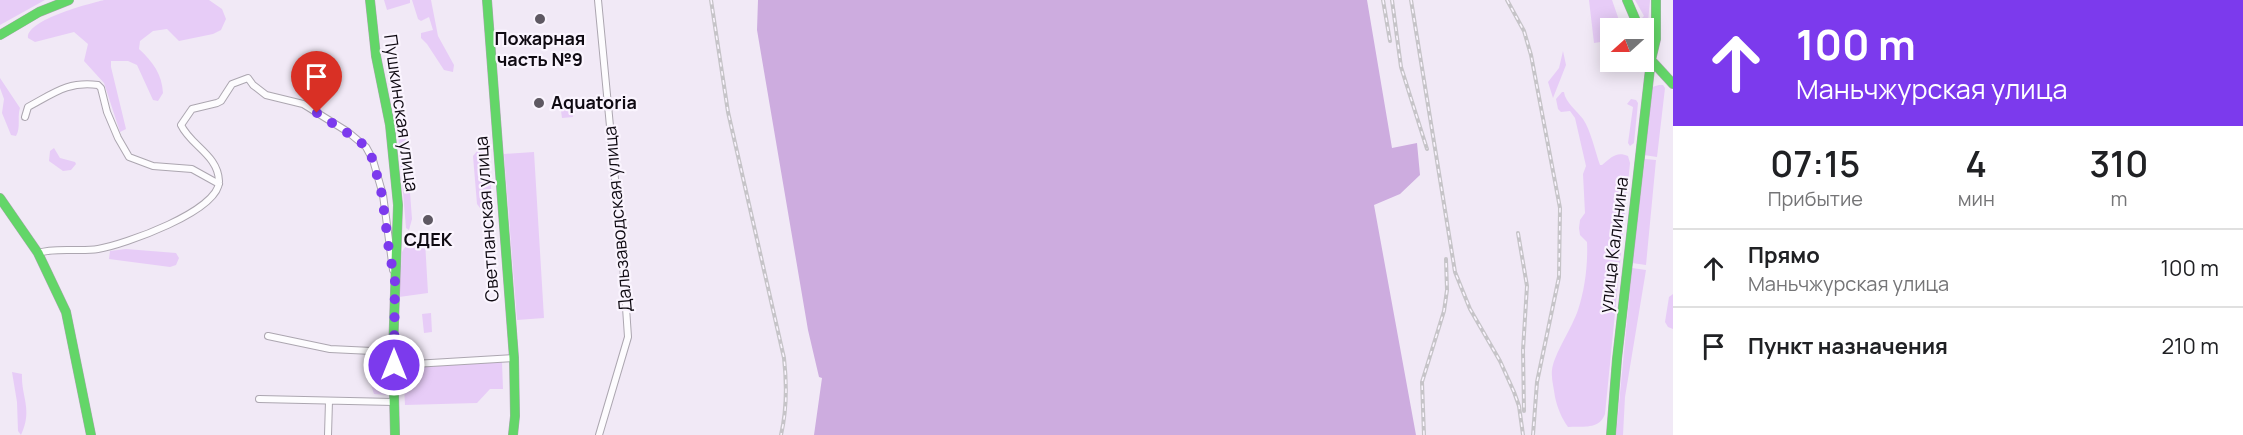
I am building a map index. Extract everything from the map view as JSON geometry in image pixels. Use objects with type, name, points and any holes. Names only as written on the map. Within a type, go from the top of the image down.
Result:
[{"type":"main road","points":[[0,35],[39,12],[69,0]]},
{"type":"main road","name":"Пушкинская улица","points":[[362,0],[370,13]]},
{"type":"main road","name":"Пушкинская улица","points":[[370,0],[370,13],[395,165],[398,205],[393,352],[395,435]]},
{"type":"main road","name":"Светланская улица","points":[[486,0],[514,358],[513,435]]},
{"type":"main road","points":[[1626,0],[1634,18]]},
{"type":"main road","name":"улица Калинина","points":[[1654,47],[1656,0]]},
{"type":"main road","points":[[1654,63],[1673,84]]},
{"type":"main road","name":"улица Калинина","points":[[1611,435],[1650,72]]},
{"type":"main road","points":[[0,198],[38,253],[66,312],[92,435]]},
{"type":"street","name":"Дальзаводская улица","points":[[598,0],[628,337],[599,435]]},
{"type":"street","points":[[38,253],[101,249],[176,223],[215,193],[219,183],[210,158],[181,125],[192,109],[221,101],[232,84],[248,78],[266,95],[303,104],[348,132],[366,147],[373,160],[380,184],[387,221],[390,258],[395,276]]},
{"type":"street","points":[[25,117],[28,107],[63,88],[81,83],[98,85],[118,138],[129,157],[153,165],[192,169],[219,183]]},
{"type":"street","points":[[268,336],[330,349],[393,352]]},
{"type":"street","points":[[414,364],[514,358]]},
{"type":"street","points":[[259,399],[394,402]]},
{"type":"street","points":[[328,435],[329,400]]},
{"type":"shaded area","points":[[0,0],[45,0],[0,25]]},
{"type":"shaded area","points":[[104,0],[209,0],[222,9],[226,19],[221,30],[213,34],[179,41],[167,29],[153,31],[140,41],[139,49],[152,64],[161,80],[163,93],[158,101],[153,100],[137,65],[128,61],[111,61],[126,129],[120,132],[104,83],[84,61],[88,44],[74,32],[35,42],[28,38],[30,31],[47,19]]},
{"type":"shaded area","points":[[384,0],[410,0],[410,3],[387,10]]},
{"type":"shaded area","points":[[412,0],[431,0],[438,36],[454,65],[453,72],[444,70],[421,38],[421,33],[433,30],[429,17],[421,21],[418,19]]},
{"type":"shaded area","points":[[758,0],[1367,0],[1392,148],[1417,143],[1420,175],[1400,194],[1374,205],[1416,435],[814,435],[822,378],[819,377],[808,330],[757,30]]},
{"type":"shaded area","points":[[1589,0],[1612,0],[1618,18],[1600,18],[1600,42],[1594,43]]},
{"type":"shaded area","points":[[1635,0],[1650,0],[1648,18],[1642,18],[1644,16]]},
{"type":"shaded area","points":[[1563,51],[1566,65],[1553,98],[1548,82],[1559,68]]},
{"type":"shaded area","points":[[0,78],[20,108],[16,136],[11,135],[2,113],[4,99],[0,88]]},
{"type":"shaded area","points":[[1659,85],[1665,88],[1657,157],[1644,155],[1652,87]]},
{"type":"shaded area","points":[[1562,92],[1586,124],[1600,165],[1620,154],[1628,156],[1630,163],[1605,414],[1599,423],[1585,427],[1568,427],[1566,424],[1557,405],[1552,377],[1553,364],[1580,302],[1587,259],[1587,242],[1580,235],[1579,228],[1580,220],[1585,213],[1583,174],[1586,166],[1575,118],[1570,111],[1561,112],[1558,109],[1556,99]]},
{"type":"shaded area","points":[[1631,99],[1638,103],[1634,143],[1630,146],[1628,143],[1633,107],[1627,104]]},
{"type":"shaded area","points":[[572,102],[573,117],[562,118],[560,103]]},
{"type":"shaded area","points":[[399,118],[405,128],[412,219],[409,230],[406,228],[397,121]]},
{"type":"shaded area","points":[[54,148],[60,158],[75,162],[71,170],[63,171],[49,161],[50,151]]},
{"type":"shaded area","points":[[488,149],[493,212],[483,212],[477,204],[473,156],[478,150]]},
{"type":"shaded area","points":[[534,152],[544,318],[517,320],[504,154]]},
{"type":"shaded area","points":[[1645,159],[1656,160],[1646,265],[1632,263]]},
{"type":"shaded area","points":[[425,241],[428,293],[399,297],[402,252],[409,244]]},
{"type":"shaded area","points":[[126,249],[176,253],[179,258],[176,265],[170,267],[109,259],[110,251]]},
{"type":"shaded area","points":[[1632,268],[1646,270],[1625,397],[1623,435],[1616,435]]},
{"type":"shaded area","points":[[1673,294],[1673,329],[1665,322],[1669,297]]},
{"type":"shaded area","points":[[431,313],[432,332],[424,333],[422,314]]},
{"type":"shaded area","points":[[369,358],[387,359],[386,395],[374,394],[369,379]]},
{"type":"shaded area","points":[[502,362],[503,389],[490,389],[477,403],[405,405],[403,367]]},
{"type":"shaded area","points":[[12,372],[22,374],[26,418],[21,435],[18,431],[17,402]]},
{"type":"railway","points":[[711,0],[728,112],[784,358],[786,397],[781,435]]},
{"type":"railway","points":[[1383,0],[1390,41]]},
{"type":"railway","points":[[1392,0],[1401,67],[1427,149]]},
{"type":"railway","points":[[1411,0],[1455,272],[1470,309],[1500,361],[1514,392],[1519,406],[1523,435]]},
{"type":"railway","points":[[1507,0],[1524,31],[1531,55],[1560,208],[1559,277],[1537,382],[1533,435]]},
{"type":"railway","points":[[1518,233],[1527,286],[1523,350],[1524,411]]},
{"type":"railway","points":[[1424,435],[1422,382],[1444,311],[1447,290],[1446,259]]},
{"type":"traffic: fast","points":[[0,35],[39,12],[69,0]]},
{"type":"traffic: fast","points":[[370,0],[376,56],[390,125],[398,205],[393,352],[395,435]]},
{"type":"traffic: fast","points":[[487,0],[514,358],[513,435]]},
{"type":"traffic: fast","points":[[1627,0],[1635,18]]},
{"type":"traffic: fast","points":[[1611,435],[1617,359],[1651,60],[1656,39],[1656,0]]},
{"type":"traffic: fast","points":[[1654,63],[1673,84]]},
{"type":"traffic: fast","points":[[0,198],[38,253],[66,312],[91,435]]},
{"type":"place","name":"Пожарная часть №9","points":[[540,19]]},
{"type":"place","name":"Aquatoria","points":[[539,103]]},
{"type":"place","name":"СДЕК","points":[[428,220]]},
{"type":"route","points":[[317,113],[358,140],[366,147],[373,160],[380,184],[387,221],[390,258],[395,276],[394,365]]}]
